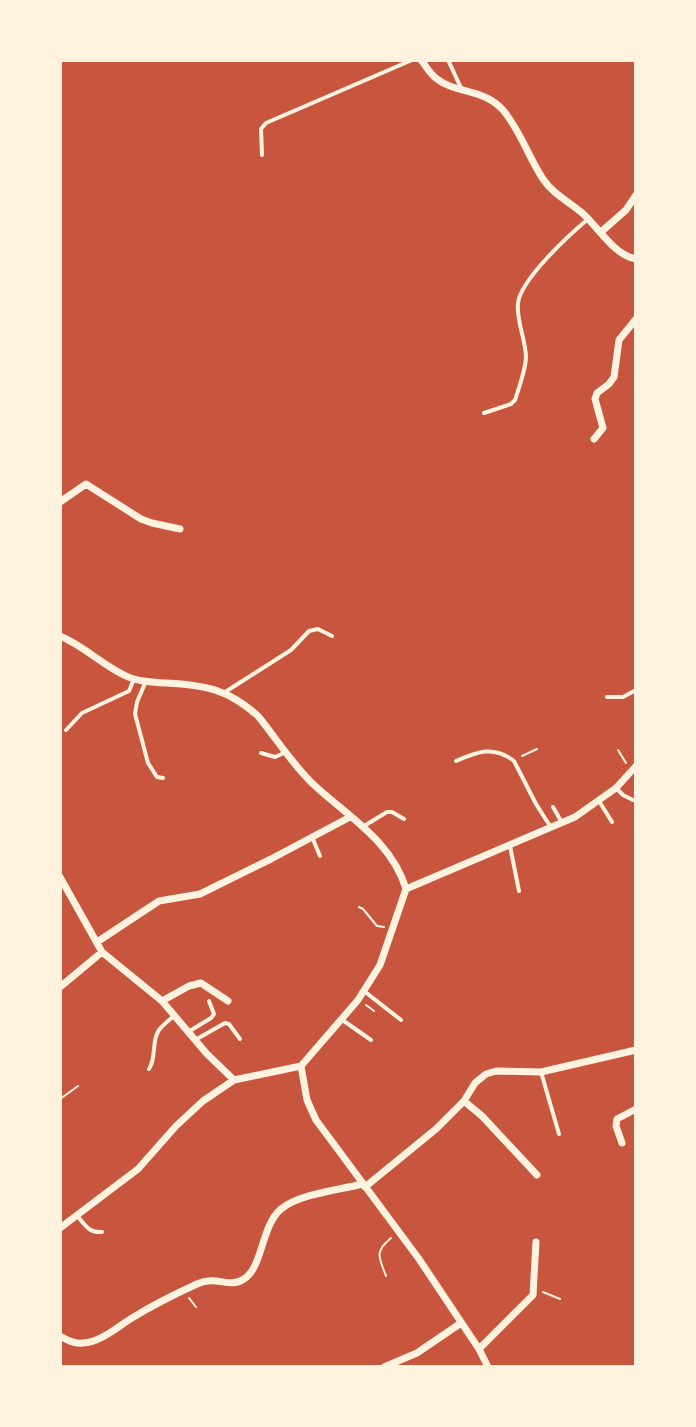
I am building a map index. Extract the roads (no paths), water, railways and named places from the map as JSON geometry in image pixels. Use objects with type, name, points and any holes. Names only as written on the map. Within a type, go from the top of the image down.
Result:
[{"type":"street","points":[[421,60],[435,78],[482,95],[503,110],[543,179],[554,192],[588,219],[614,247],[636,259]]},
{"type":"street","points":[[601,232],[626,210],[636,195]]},
{"type":"street","points":[[594,439],[603,428],[595,399],[597,393],[614,377],[619,340],[636,319]]},
{"type":"street","points":[[60,502],[86,484],[141,519],[180,529]]},
{"type":"street","points":[[60,636],[134,679],[215,688],[248,707],[310,781],[382,844],[406,889],[380,965],[364,991],[301,1066],[234,1080],[203,1101],[176,1126],[138,1169],[60,1228]]},
{"type":"street","points":[[406,889],[575,817],[616,788],[634,769]]},
{"type":"street","points":[[97,942],[159,901],[200,894],[350,817]]},
{"type":"street","points":[[60,877],[102,952],[162,1001],[214,1062],[234,1080]]},
{"type":"street","points":[[60,987],[102,952]]},
{"type":"street","points":[[162,1001],[201,983],[228,1001]]},
{"type":"street","points":[[60,1336],[76,1343],[86,1343],[202,1282],[211,1279],[233,1283],[242,1281],[252,1271],[271,1220],[279,1210],[296,1200],[364,1186],[436,1129],[486,1074],[496,1071],[541,1072],[636,1050]]},
{"type":"street","points":[[301,1066],[307,1100],[316,1120],[398,1231],[479,1349],[488,1367]]},
{"type":"street","points":[[464,1101],[537,1175]]},
{"type":"street","points":[[622,1143],[616,1126],[617,1119],[636,1109]]},
{"type":"street","points":[[479,1349],[530,1299],[535,1289],[536,1242]]},
{"type":"street","points":[[384,1367],[417,1353],[461,1323]]},
{"type":"lane","points":[[262,155],[261,129],[266,123],[412,60]]},
{"type":"lane","points":[[449,62],[461,88]]},
{"type":"lane","points":[[484,413],[515,400],[526,356],[518,304],[522,291],[549,256],[588,219]]},
{"type":"lane","points":[[223,693],[296,647],[309,631],[318,629],[332,636]]},
{"type":"lane","points":[[66,730],[87,711],[129,691],[134,679]]},
{"type":"lane","points":[[146,681],[135,714],[148,763],[157,777],[163,778]]},
{"type":"lane","points":[[607,697],[623,697],[636,690]]},
{"type":"lane","points":[[456,761],[479,750],[499,753],[514,761],[551,828]]},
{"type":"lane","points":[[261,753],[275,757],[286,751]]},
{"type":"lane","points":[[616,788],[633,800]]},
{"type":"lane","points":[[599,801],[612,822]]},
{"type":"lane","points":[[553,807],[562,823]]},
{"type":"lane","points":[[362,827],[387,812],[404,819]]},
{"type":"lane","points":[[312,837],[320,856]]},
{"type":"lane","points":[[510,846],[519,891]]},
{"type":"lane","points":[[364,991],[401,1020]]},
{"type":"lane","points":[[188,1032],[214,1014],[209,1001]]},
{"type":"lane","points":[[149,1069],[154,1061],[156,1037],[174,1016]]},
{"type":"lane","points":[[341,1019],[371,1040]]},
{"type":"lane","points":[[195,1040],[225,1023],[240,1039]]},
{"type":"lane","points":[[541,1072],[559,1134]]},
{"type":"lane","points":[[76,1215],[89,1230],[102,1232]]}]
